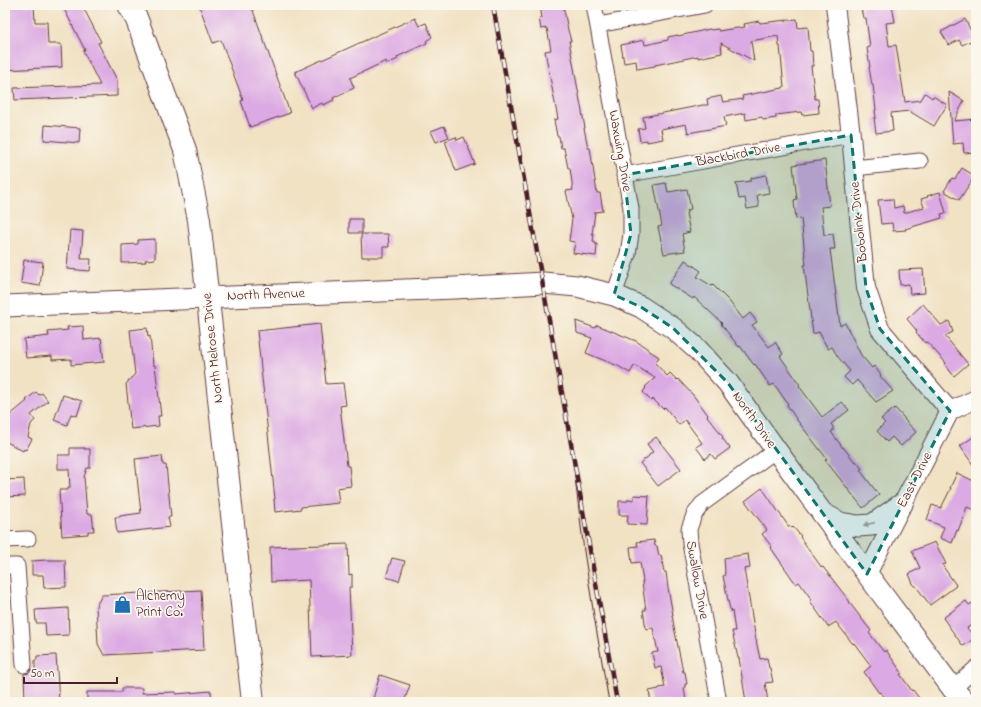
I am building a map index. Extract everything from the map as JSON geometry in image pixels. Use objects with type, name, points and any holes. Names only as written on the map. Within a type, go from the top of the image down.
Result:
[{"type":"main road","name":"North Melrose Drive","points":[[129,5],[185,150],[199,220],[253,702]]},
{"type":"main road","name":"North Drive","points":[[454,288],[543,283],[577,286],[614,295],[641,307],[673,328],[698,350],[728,383],[866,574],[959,696]]},
{"type":"main road","name":"North Avenue","points":[[5,306],[454,288]]},
{"type":"main road","points":[[821,512],[840,523],[858,526],[872,525],[902,504]]},
{"type":"street","name":"Waxwing Drive","points":[[594,5],[631,208],[631,234],[628,254],[614,295]]},
{"type":"street","points":[[598,25],[705,5]]},
{"type":"street","name":"Bobolink Drive","points":[[835,5],[851,135],[866,288],[880,329],[950,411]]},
{"type":"street","name":"Blackbird Drive","points":[[624,175],[851,135]]},
{"type":"street","points":[[854,168],[920,161]]},
{"type":"street","points":[[950,411],[976,399]]},
{"type":"street","name":"East Drive","points":[[866,574],[950,411]]},
{"type":"street","name":"Swallow Drive","points":[[719,702],[690,543],[689,529],[694,515],[702,504],[776,450]]},
{"type":"street","points":[[5,540],[28,539]]},
{"type":"street","points":[[5,566],[17,566],[24,665]]},
{"type":"street","points":[[959,696],[976,668]]},
{"type":"highlighted area","points":[[851,135],[866,288],[880,329],[950,411],[867,574],[728,383],[673,328],[641,307],[614,295],[631,234],[624,175]]},
{"type":"building","points":[[5,5],[34,5],[35,22],[47,22],[48,44],[61,44],[62,67],[5,70]]},
{"type":"building","points":[[62,5],[82,5],[101,42],[98,43],[117,80],[117,96],[15,100],[14,88],[100,85],[83,51],[85,50]]},
{"type":"building","points":[[199,5],[251,5],[290,113],[250,127],[241,101],[243,100],[221,40],[213,43]]},
{"type":"building","points":[[540,5],[563,5],[571,41],[569,41],[584,128],[588,148],[590,148],[597,193],[600,193],[603,211],[595,212],[592,234],[594,234],[593,241],[597,244],[596,256],[573,253],[575,242],[569,241],[572,219],[566,191],[573,190],[570,168],[568,168],[564,148],[561,148],[559,136],[557,136],[554,120],[558,119],[545,51],[551,50],[547,28],[541,29],[539,18],[542,18]]},
{"type":"building","points":[[862,5],[892,5],[895,22],[886,23],[889,46],[896,45],[905,102],[921,100],[925,93],[947,105],[934,126],[909,111],[891,113],[893,131],[876,133],[874,118],[876,118],[876,110],[867,48],[870,47],[866,18],[863,18],[861,8]]},
{"type":"building","points":[[415,18],[419,26],[426,23],[432,37],[426,41],[427,43],[397,57],[398,59],[387,64],[386,61],[350,78],[354,88],[333,98],[334,100],[323,105],[322,103],[312,108],[295,72]]},
{"type":"building","points":[[797,19],[798,28],[808,27],[810,51],[812,51],[813,66],[811,66],[815,99],[818,99],[819,113],[802,115],[801,112],[776,115],[776,118],[763,120],[762,117],[746,120],[745,113],[724,117],[726,126],[688,133],[686,124],[661,129],[663,139],[647,142],[647,140],[640,141],[638,129],[645,128],[643,117],[708,105],[707,99],[721,96],[723,102],[743,99],[742,96],[783,88],[780,46],[778,36],[751,41],[754,61],[721,43],[722,53],[698,58],[698,56],[637,69],[636,61],[624,63],[621,45],[644,40],[645,45],[668,40],[668,37],[710,29],[718,29],[719,31],[745,27],[744,24],[759,21],[760,23]]},
{"type":"building","points":[[965,19],[975,39],[962,45],[959,40],[949,45],[941,32]]},
{"type":"building","points":[[949,92],[964,101],[954,121],[976,119],[976,152],[964,153],[963,143],[953,144]]},
{"type":"building","points":[[45,125],[80,128],[79,143],[44,140]]},
{"type":"building","points":[[444,126],[449,137],[436,142],[431,131]]},
{"type":"building","points":[[456,137],[457,140],[464,137],[475,164],[456,171],[445,141]]},
{"type":"building","points":[[825,160],[830,206],[821,207],[824,235],[833,234],[835,249],[830,249],[840,326],[845,323],[861,355],[872,368],[874,366],[881,375],[880,376],[893,391],[876,402],[857,380],[852,385],[844,377],[850,371],[832,347],[828,349],[819,332],[813,334],[804,265],[806,265],[801,218],[796,219],[794,200],[797,199],[793,165]]},
{"type":"building","points":[[962,168],[975,176],[959,200],[944,191],[952,178],[955,179]]},
{"type":"building","points":[[766,175],[769,193],[757,195],[759,207],[747,209],[745,198],[739,199],[736,183],[751,181],[751,178]]},
{"type":"building","points":[[666,183],[668,192],[687,189],[691,209],[687,210],[688,212],[686,213],[690,232],[682,234],[685,251],[664,254],[658,227],[662,226],[654,185]]},
{"type":"building","points":[[940,192],[946,213],[941,214],[942,218],[905,229],[906,230],[893,231],[892,223],[881,224],[878,200],[893,199],[894,208],[903,206],[904,213],[924,207],[921,199]]},
{"type":"building","points":[[349,219],[362,219],[362,233],[349,233]]},
{"type":"building","points":[[70,230],[83,231],[81,259],[91,259],[90,271],[67,269]]},
{"type":"building","points":[[361,234],[388,234],[389,247],[383,247],[383,257],[362,257]]},
{"type":"building","points":[[155,239],[155,259],[145,260],[146,262],[122,263],[122,245],[138,244],[138,240]]},
{"type":"building","points":[[24,260],[43,262],[40,286],[21,283]]},
{"type":"building","points":[[685,260],[701,271],[697,277],[712,286],[713,285],[729,301],[743,319],[750,313],[757,322],[752,325],[769,347],[775,342],[783,354],[780,356],[800,385],[799,386],[822,417],[842,402],[849,410],[831,424],[833,431],[831,432],[855,462],[856,461],[862,469],[860,470],[879,495],[863,508],[825,460],[827,459],[797,420],[774,384],[770,386],[755,364],[754,365],[721,324],[722,323],[694,297],[693,299],[669,284]]},
{"type":"building","points":[[923,269],[925,293],[910,294],[909,284],[900,285],[899,270]]},
{"type":"building","points":[[923,304],[941,325],[949,321],[953,332],[945,336],[968,364],[954,376],[945,365],[946,363],[927,342],[925,343],[907,319]]},
{"type":"building","points":[[576,321],[595,328],[597,325],[636,341],[659,357],[655,363],[667,376],[670,373],[677,380],[678,379],[693,395],[730,448],[715,459],[711,454],[705,459],[696,447],[702,443],[685,420],[679,425],[665,407],[663,409],[653,399],[651,401],[643,392],[646,388],[645,387],[655,378],[636,366],[634,366],[630,373],[618,366],[586,353],[592,338],[577,333]]},
{"type":"building","points":[[320,324],[326,384],[343,383],[346,405],[340,406],[347,466],[349,466],[351,486],[337,488],[339,503],[301,507],[301,509],[275,512],[275,499],[257,331]]},
{"type":"building","points":[[83,326],[84,340],[101,338],[104,362],[71,365],[71,359],[52,360],[52,356],[26,358],[24,339],[49,336],[48,332],[68,330],[67,327]]},
{"type":"building","points":[[147,328],[148,337],[150,336],[153,365],[155,365],[161,416],[158,416],[159,426],[131,429],[126,384],[135,374],[130,330]]},
{"type":"building","points":[[36,392],[39,395],[42,393],[48,401],[31,415],[35,420],[31,424],[28,437],[32,439],[26,450],[24,449],[23,451],[5,441],[5,417],[9,416]]},
{"type":"building","points":[[63,395],[82,401],[77,416],[71,414],[67,425],[54,420]]},
{"type":"building","points":[[895,408],[916,432],[901,446],[892,437],[887,442],[877,431],[885,423],[881,419]]},
{"type":"building","points":[[976,435],[976,469],[960,446]]},
{"type":"building","points":[[656,437],[681,469],[658,486],[640,463],[653,452],[647,444]]},
{"type":"building","points":[[70,448],[90,449],[90,468],[87,468],[84,477],[87,514],[92,514],[94,531],[88,531],[88,534],[62,536],[59,490],[68,490],[68,488],[70,488],[69,469],[58,469],[58,455],[70,455]]},
{"type":"building","points":[[162,456],[163,465],[166,465],[171,517],[168,517],[170,527],[117,533],[115,517],[141,513],[135,459]]},
{"type":"building","points":[[957,473],[976,482],[976,511],[967,507],[952,543],[940,538],[944,527],[927,520],[932,505],[941,508]]},
{"type":"building","points":[[24,479],[25,496],[5,497],[5,480]]},
{"type":"building","points":[[762,488],[789,527],[793,527],[801,536],[800,537],[822,568],[823,567],[871,631],[869,633],[884,652],[886,650],[902,673],[900,674],[922,702],[887,702],[864,672],[871,666],[854,643],[853,644],[836,622],[828,627],[810,601],[812,600],[799,582],[796,584],[771,548],[772,547],[762,534],[767,530],[745,501]]},
{"type":"building","points":[[634,495],[649,496],[647,525],[627,524],[628,515],[619,515],[619,501],[628,501],[628,499],[634,500]]},
{"type":"building","points":[[654,540],[659,556],[661,555],[664,572],[666,572],[675,632],[687,684],[685,684],[684,687],[686,702],[668,702],[668,700],[651,702],[649,691],[665,687],[661,667],[655,668],[652,653],[658,652],[653,628],[646,629],[643,610],[646,610],[640,562],[632,563],[630,547],[638,546],[637,542]]},
{"type":"building","points":[[935,542],[946,564],[942,565],[956,586],[930,605],[915,585],[914,586],[909,574],[920,568],[912,551]]},
{"type":"building","points":[[348,544],[349,575],[352,574],[352,587],[349,587],[352,655],[312,657],[309,580],[271,582],[270,547]]},
{"type":"building","points":[[748,554],[750,568],[744,569],[756,640],[760,659],[767,658],[773,682],[765,683],[768,702],[746,702],[739,658],[732,631],[735,631],[732,611],[731,612],[723,576],[725,575],[724,558]]},
{"type":"building","points":[[392,558],[405,561],[399,581],[386,577]]},
{"type":"building","points":[[65,560],[66,587],[44,588],[43,575],[32,575],[32,561]]},
{"type":"building","points":[[201,590],[204,650],[104,655],[98,644],[96,606],[102,595]]},
{"type":"building","points":[[966,601],[969,605],[972,603],[976,609],[976,622],[967,628],[975,638],[963,646],[943,618]]},
{"type":"building","points":[[68,608],[69,635],[46,636],[45,623],[36,623],[35,610]]},
{"type":"building","points":[[56,655],[59,702],[25,702],[24,674],[29,673],[31,670],[35,670],[35,660],[37,660],[37,656]]},
{"type":"building","points":[[380,675],[410,685],[404,702],[372,702]]},
{"type":"building","points":[[122,688],[142,688],[142,693],[176,692],[176,694],[211,691],[212,702],[87,702],[87,692],[122,692]]},
{"type":"tram line","points":[[561,383],[574,469],[584,551],[609,702]]},
{"type":"railway","points":[[493,5],[617,702]]},
{"type":"place","name":"Alchemy Print Co.","points":[[123,604]]}]
